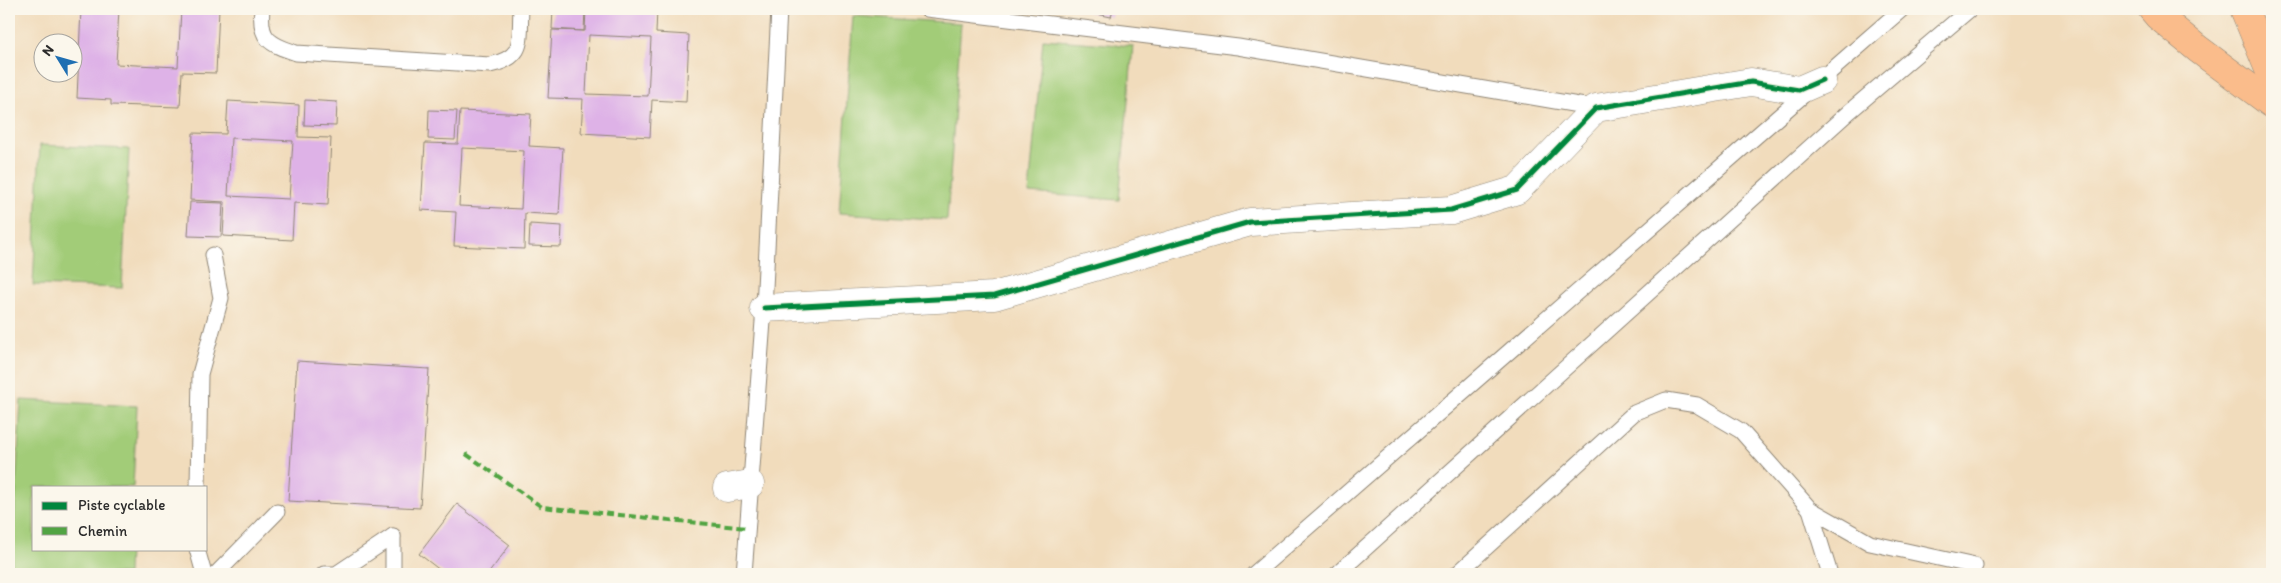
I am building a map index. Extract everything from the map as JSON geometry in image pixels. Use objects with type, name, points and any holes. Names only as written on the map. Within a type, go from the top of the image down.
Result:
[{"type":"highway","points":[[2152,9],[2198,49],[2272,104]]},
{"type":"highway","points":[[2244,9],[2272,77]]},
{"type":"street","points":[[764,308],[994,296],[1250,222],[1450,210],[1517,190],[1596,108],[1752,82],[1799,90],[1822,80]]},
{"type":"lane","points":[[262,9],[260,26],[273,45],[296,54],[490,65],[508,61],[518,48],[521,9]]},
{"type":"lane","points":[[744,574],[738,486],[764,308],[779,9]]},
{"type":"lane","points":[[927,9],[1238,47],[1596,108]]},
{"type":"lane","points":[[1254,574],[1902,9]]},
{"type":"lane","points":[[1337,574],[1850,111],[1970,9]]},
{"type":"lane","points":[[198,486],[200,374],[221,298],[213,255]]},
{"type":"lane","points":[[1457,574],[1634,413],[1666,400],[1697,405],[1740,431],[1810,509],[1870,543],[1975,566]]},
{"type":"lane","points":[[1810,509],[1830,574]]},
{"type":"lane","points":[[216,574],[277,512]]},
{"type":"lane","points":[[324,574],[336,574],[393,536],[394,574]]},
{"type":"lane","points":[[198,550],[204,574]]},
{"type":"green space","points":[[853,16],[961,23],[947,220],[839,213]]},
{"type":"green space","points":[[1043,39],[1133,46],[1119,200],[1029,193]]},
{"type":"green space","points":[[40,145],[129,149],[122,288],[33,285]]},
{"type":"green space","points":[[21,400],[137,406],[133,486],[32,486],[32,550],[129,550],[128,574],[11,574]]},
{"type":"building","points":[[81,9],[119,9],[116,64],[178,67],[181,9],[219,9],[216,73],[182,72],[180,107],[111,105],[111,100],[77,98],[78,82],[82,82],[82,32],[80,32]]},
{"type":"building","points":[[553,9],[585,9],[584,31],[552,29]]},
{"type":"building","points":[[586,9],[657,9],[656,33],[689,35],[686,102],[652,100],[650,137],[581,133],[583,99],[548,98],[552,30],[585,31]],"holes":[[[589,35],[651,38],[648,96],[586,94]]]},
{"type":"building","points":[[1073,9],[1113,9],[1111,17]]},
{"type":"building","points":[[305,100],[337,102],[336,126],[304,125]]},
{"type":"building","points":[[228,101],[299,105],[298,137],[331,138],[328,205],[294,203],[292,240],[223,236],[225,202],[190,200],[193,133],[226,134]],"holes":[[[231,138],[293,141],[289,199],[228,196]]]},
{"type":"building","points":[[429,110],[457,111],[455,140],[428,139]]},
{"type":"building","points":[[460,111],[531,114],[529,146],[563,148],[559,215],[525,213],[524,249],[454,246],[456,212],[421,210],[425,143],[458,144]],"holes":[[[462,148],[524,151],[521,209],[459,206]]]},
{"type":"building","points":[[190,202],[223,203],[221,237],[188,236]]},
{"type":"building","points":[[530,224],[562,226],[561,247],[529,246]]},
{"type":"building","points":[[297,361],[429,369],[420,508],[288,501]]},
{"type":"building","points":[[457,504],[510,545],[488,574],[445,574],[419,554]]},
{"type":"building","points":[[623,572],[647,573],[647,574],[622,574]]},
{"type":"marked path","points":[[466,454],[542,507],[747,528]]},
{"type":"cycle path","points":[[764,308],[994,296],[1250,222],[1451,210],[1517,190],[1596,108],[1751,82],[1799,90],[1822,80]]}]
